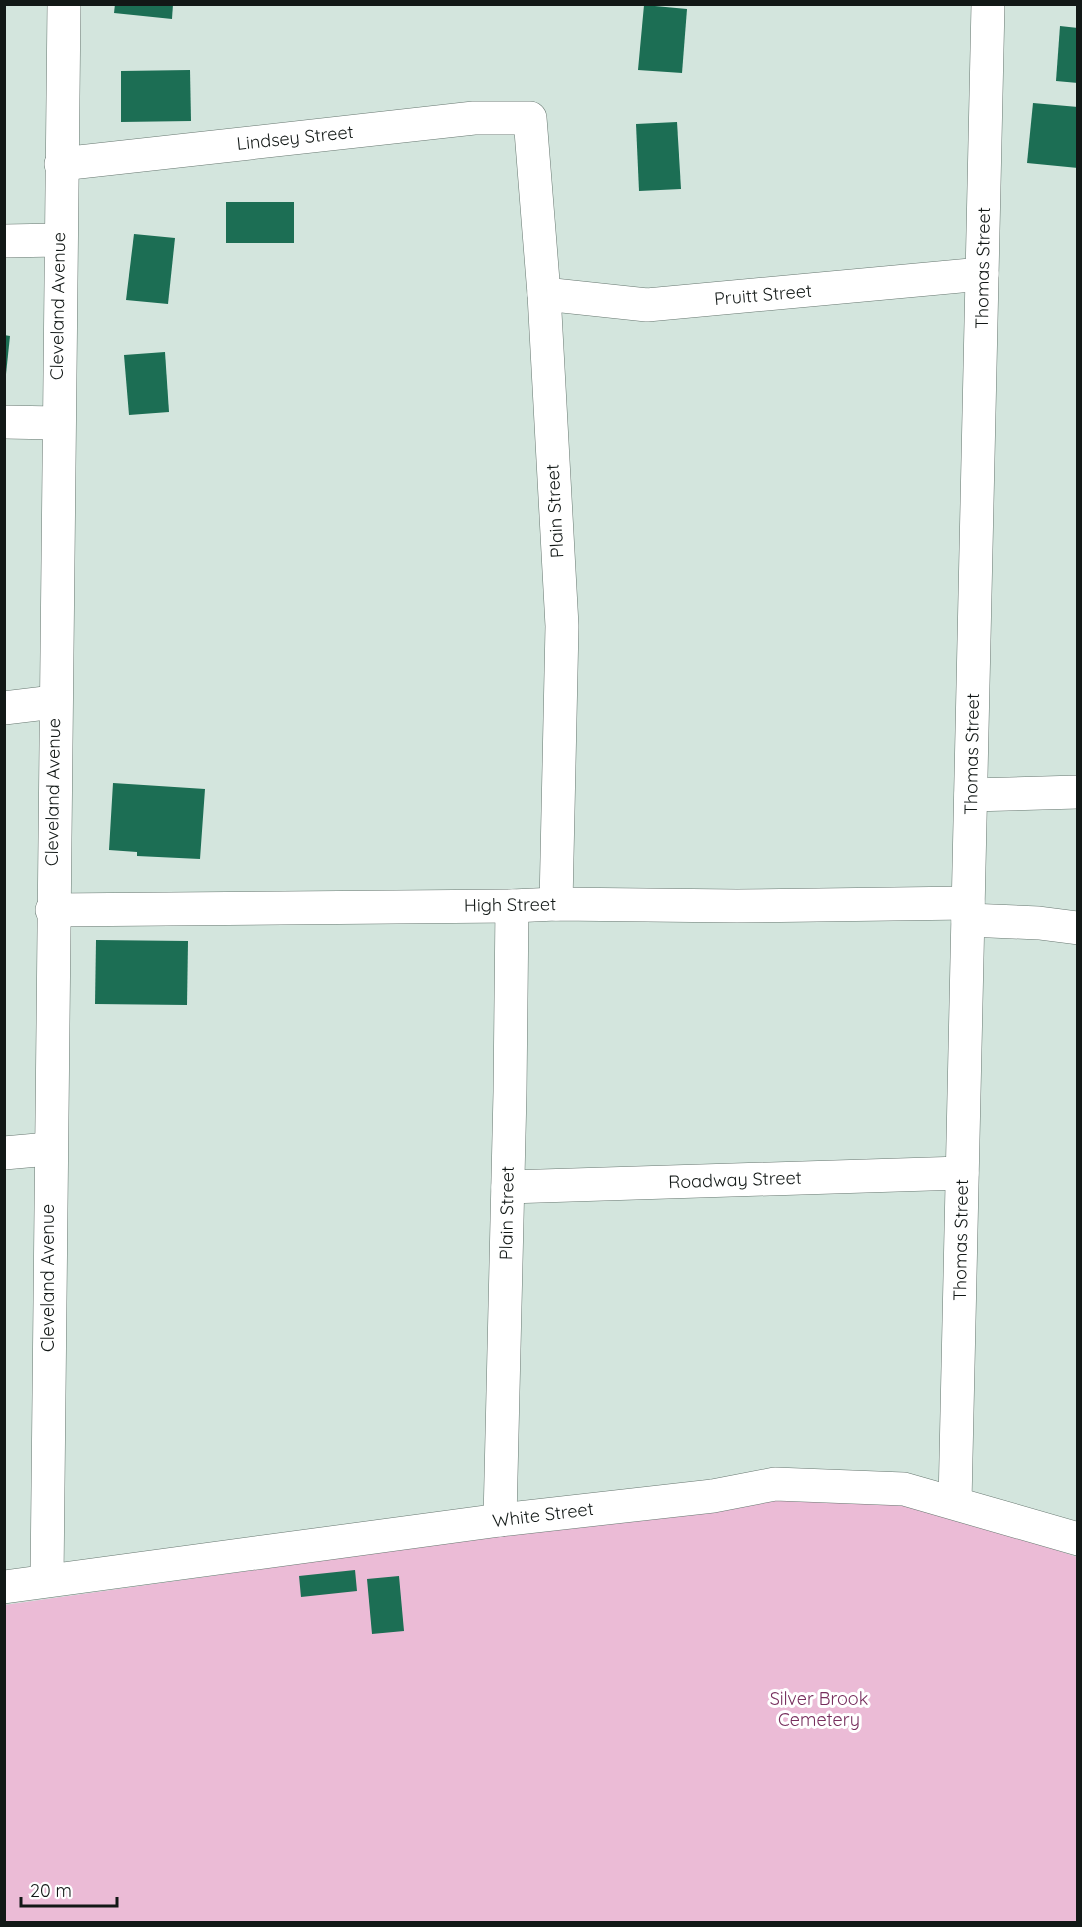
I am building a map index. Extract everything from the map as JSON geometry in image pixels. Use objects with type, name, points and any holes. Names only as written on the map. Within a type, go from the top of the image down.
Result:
[{"type":"street","name":"Cleveland Avenue","points":[[47,1580],[49,1149],[59,240],[64,4]]},
{"type":"street","name":"Thomas Street","points":[[955,1503],[988,4]]},
{"type":"street","name":"Lindsey Street","points":[[61,164],[474,118],[530,118]]},
{"type":"street","name":"Plain Street","points":[[530,118],[544,294],[562,626],[556,904]]},
{"type":"street","points":[[4,241],[59,240]]},
{"type":"street","name":"Pruitt Street","points":[[544,294],[648,305],[982,274]]},
{"type":"street","points":[[4,422],[57,423]]},
{"type":"street","points":[[4,708],[54,702]]},
{"type":"street","points":[[971,795],[1077,792]]},
{"type":"street","name":"High Street","points":[[52,910],[556,904],[737,906],[968,912],[1077,928]]},
{"type":"street","name":"Plain Street","points":[[500,1520],[512,906]]},
{"type":"street","points":[[4,1153],[49,1149]]},
{"type":"street","name":"Roadway Street","points":[[508,1187],[962,1173]]},
{"type":"street","name":"White Street","points":[[4,1587],[500,1520],[713,1496],[775,1484],[904,1489],[1077,1539]]},
{"type":"green space","name":"Silver Brook Cemetery","points":[[771,1498],[916,1502],[1077,1557],[1077,1922],[5,1922],[4,1605]]},
{"type":"building","points":[[115,4],[173,4],[172,19],[114,13]]},
{"type":"building","points":[[644,5],[687,9],[682,73],[638,70]]},
{"type":"building","points":[[1060,26],[1078,28],[1078,83],[1056,81]]},
{"type":"building","points":[[190,70],[191,121],[121,122],[121,71]]},
{"type":"building","points":[[1033,103],[1078,107],[1078,168],[1027,163]]},
{"type":"building","points":[[677,122],[681,189],[639,191],[636,124]]},
{"type":"building","points":[[226,202],[294,202],[294,243],[226,243]]},
{"type":"building","points":[[134,234],[175,238],[168,304],[126,300]]},
{"type":"building","points":[[4,335],[10,336],[6,374],[4,374]]},
{"type":"building","points":[[165,352],[169,412],[129,415],[124,355]]},
{"type":"building","points":[[113,783],[205,789],[200,859],[137,856],[137,852],[109,850]]},
{"type":"building","points":[[96,940],[188,941],[187,1005],[95,1004]]},
{"type":"building","points":[[355,1570],[357,1591],[301,1597],[299,1576]]},
{"type":"building","points":[[399,1576],[404,1631],[372,1634],[367,1579]]}]
